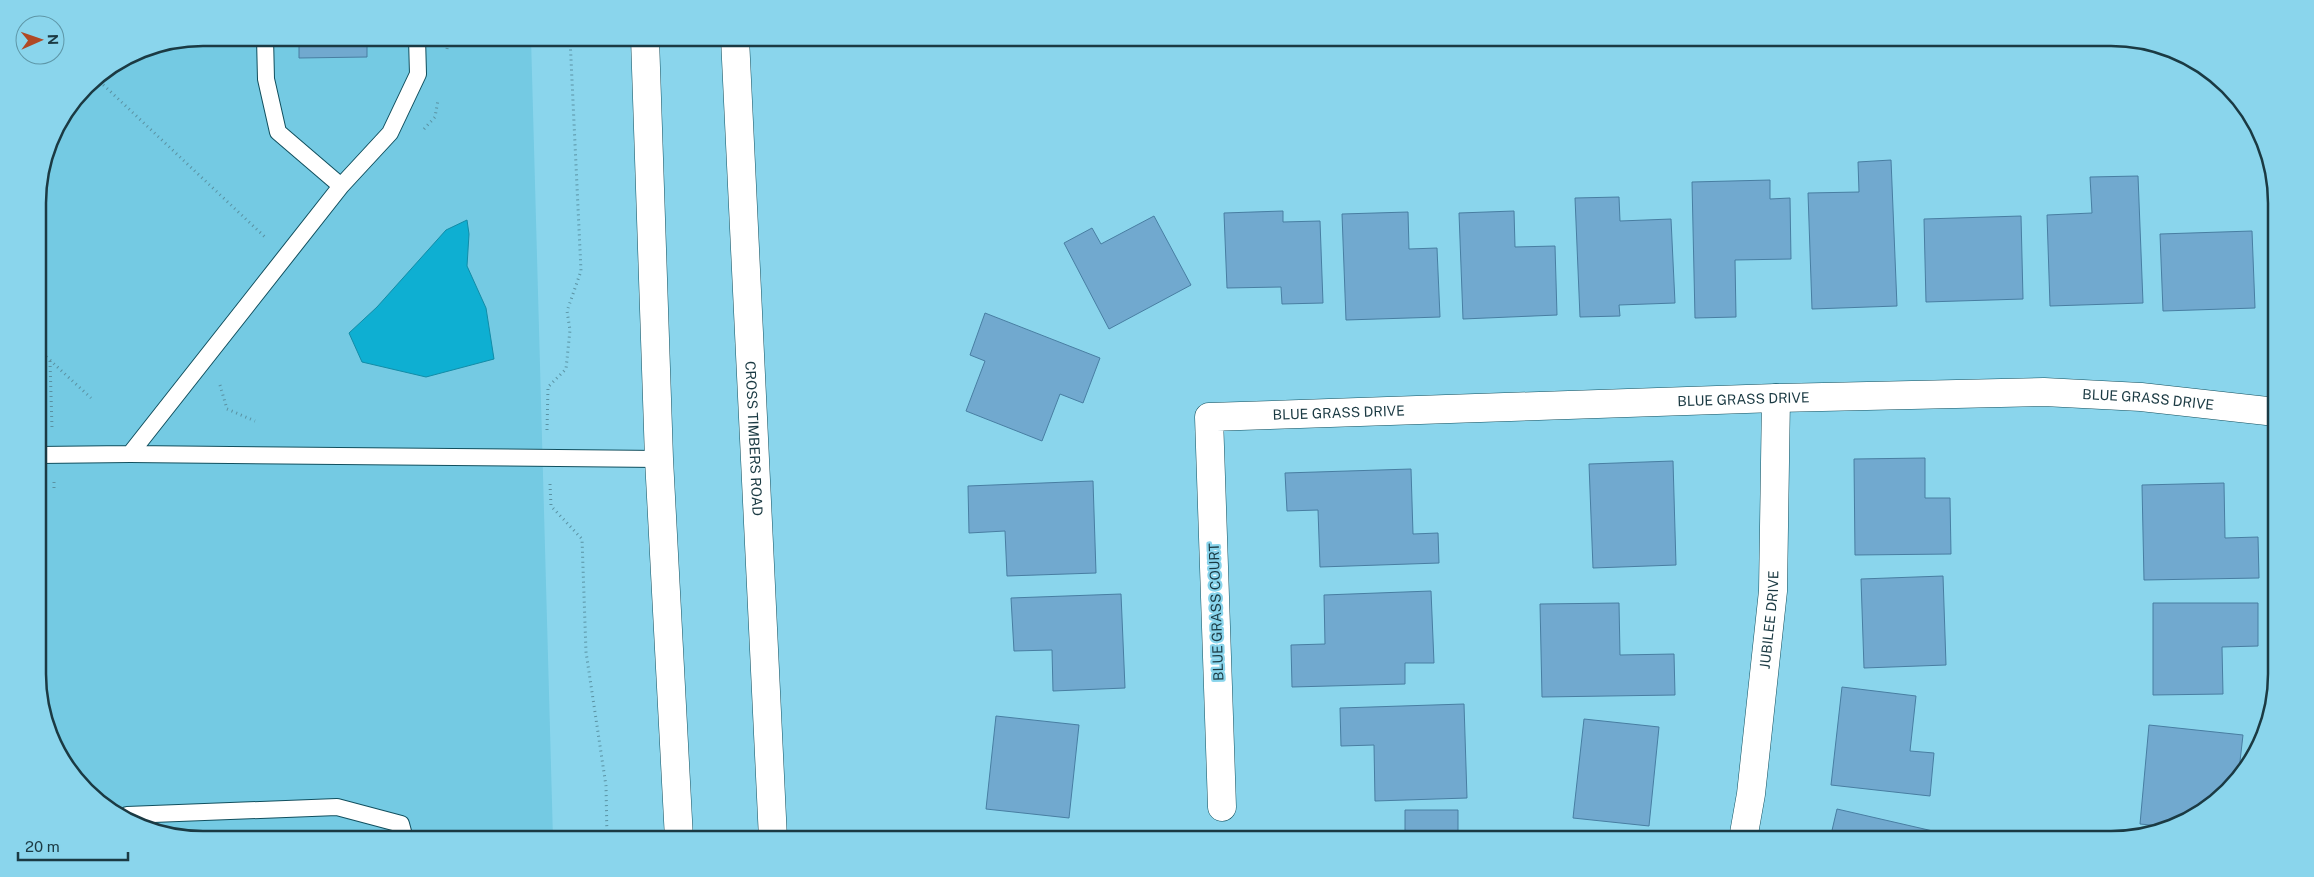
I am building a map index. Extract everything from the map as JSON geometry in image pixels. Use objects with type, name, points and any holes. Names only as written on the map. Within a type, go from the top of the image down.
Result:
[{"type":"street","points":[[645,47],[659,459],[679,831]]},
{"type":"street","name":"CROSS TIMBERS ROAD","points":[[735,47],[773,831]]},
{"type":"street","name":"BLUE GRASS DRIVE","points":[[1210,417],[1776,398],[2044,392],[2141,397],[2268,411]]},
{"type":"street","name":"JUBILEE DRIVE","points":[[1745,830],[1751,794],[1773,591],[1776,398]]},
{"type":"street","name":"BLUE GRASS COURT","points":[[1210,417],[1222,807]]},
{"type":"lane","points":[[265,47],[266,79],[278,132],[341,186]]},
{"type":"lane","points":[[130,454],[341,186],[390,134],[418,74],[417,47]]},
{"type":"lane","points":[[46,455],[659,459]]},
{"type":"lane","points":[[134,815],[337,807],[401,824],[403,831]]},
{"type":"path","points":[[102,84],[286,257]]},
{"type":"path","points":[[47,357],[91,398]]},
{"type":"shaded area","points":[[193,47],[531,47],[553,831],[203,831],[173,828],[134,815],[100,792],[73,761],[62,743],[55,724],[49,704],[46,674],[47,193],[49,173],[58,143],[67,125],[92,92],[116,73],[143,58],[173,49]]},
{"type":"shaded area","points":[[467,220],[469,234],[467,266],[486,308],[494,359],[426,377],[362,362],[349,333],[377,307],[446,230]]},
{"type":"building","points":[[299,47],[367,47],[367,57],[299,58]]},
{"type":"building","points":[[1891,160],[1897,306],[1812,309],[1808,193],[1859,192],[1858,162]]},
{"type":"building","points":[[2138,176],[2143,303],[2050,306],[2047,215],[2092,213],[2090,177]]},
{"type":"building","points":[[1770,180],[1770,199],[1790,198],[1791,259],[1735,260],[1736,317],[1695,318],[1692,182]]},
{"type":"building","points":[[1619,197],[1620,221],[1671,219],[1675,303],[1619,305],[1620,316],[1580,317],[1575,198]]},
{"type":"building","points":[[1283,211],[1283,222],[1320,221],[1323,303],[1282,304],[1281,287],[1227,288],[1224,213]]},
{"type":"building","points":[[1514,211],[1515,247],[1555,246],[1557,315],[1463,319],[1459,213]]},
{"type":"building","points":[[1408,212],[1409,249],[1437,248],[1440,317],[1346,320],[1342,214]]},
{"type":"building","points":[[1154,216],[1191,285],[1109,329],[1064,243],[1092,228],[1101,244]]},
{"type":"building","points":[[2021,216],[2023,299],[1926,302],[1924,219]]},
{"type":"building","points":[[2252,231],[2255,308],[2163,311],[2160,234]]},
{"type":"building","points":[[985,313],[1100,358],[1083,403],[1060,394],[1042,441],[966,411],[985,361],[970,355]]},
{"type":"building","points":[[1925,458],[1925,498],[1950,498],[1951,554],[1855,555],[1854,459]]},
{"type":"building","points":[[1673,461],[1676,565],[1593,568],[1589,464]]},
{"type":"building","points":[[1411,469],[1413,534],[1438,533],[1439,563],[1320,567],[1318,510],[1287,511],[1285,473]]},
{"type":"building","points":[[1093,481],[1096,573],[1007,576],[1005,531],[969,533],[968,486]]},
{"type":"building","points":[[2224,483],[2225,538],[2258,537],[2259,578],[2144,580],[2142,485]]},
{"type":"building","points":[[1943,576],[1946,665],[1864,668],[1861,579]]},
{"type":"building","points":[[1431,591],[1434,663],[1405,663],[1405,684],[1292,687],[1291,645],[1325,644],[1324,595]]},
{"type":"building","points":[[1121,594],[1125,688],[1053,691],[1052,650],[1014,651],[1011,598]]},
{"type":"building","points":[[1619,603],[1620,655],[1674,654],[1675,695],[1542,697],[1540,604]]},
{"type":"building","points":[[2153,603],[2258,603],[2258,646],[2222,647],[2223,694],[2153,695]]},
{"type":"building","points":[[1842,687],[1916,696],[1910,751],[1934,753],[1930,796],[1831,785]]},
{"type":"building","points":[[1464,704],[1467,798],[1375,801],[1374,745],[1341,746],[1340,708]]},
{"type":"building","points":[[996,716],[1079,725],[1069,818],[986,809]]},
{"type":"building","points":[[1584,719],[1659,727],[1649,826],[1573,818]]},
{"type":"building","points":[[2149,725],[2243,735],[2240,762],[2222,785],[2180,815],[2151,825],[2140,824]]},
{"type":"building","points":[[1837,809],[1929,830],[1832,830]]},
{"type":"building","points":[[1405,810],[1458,810],[1458,830],[1405,830]]}]
